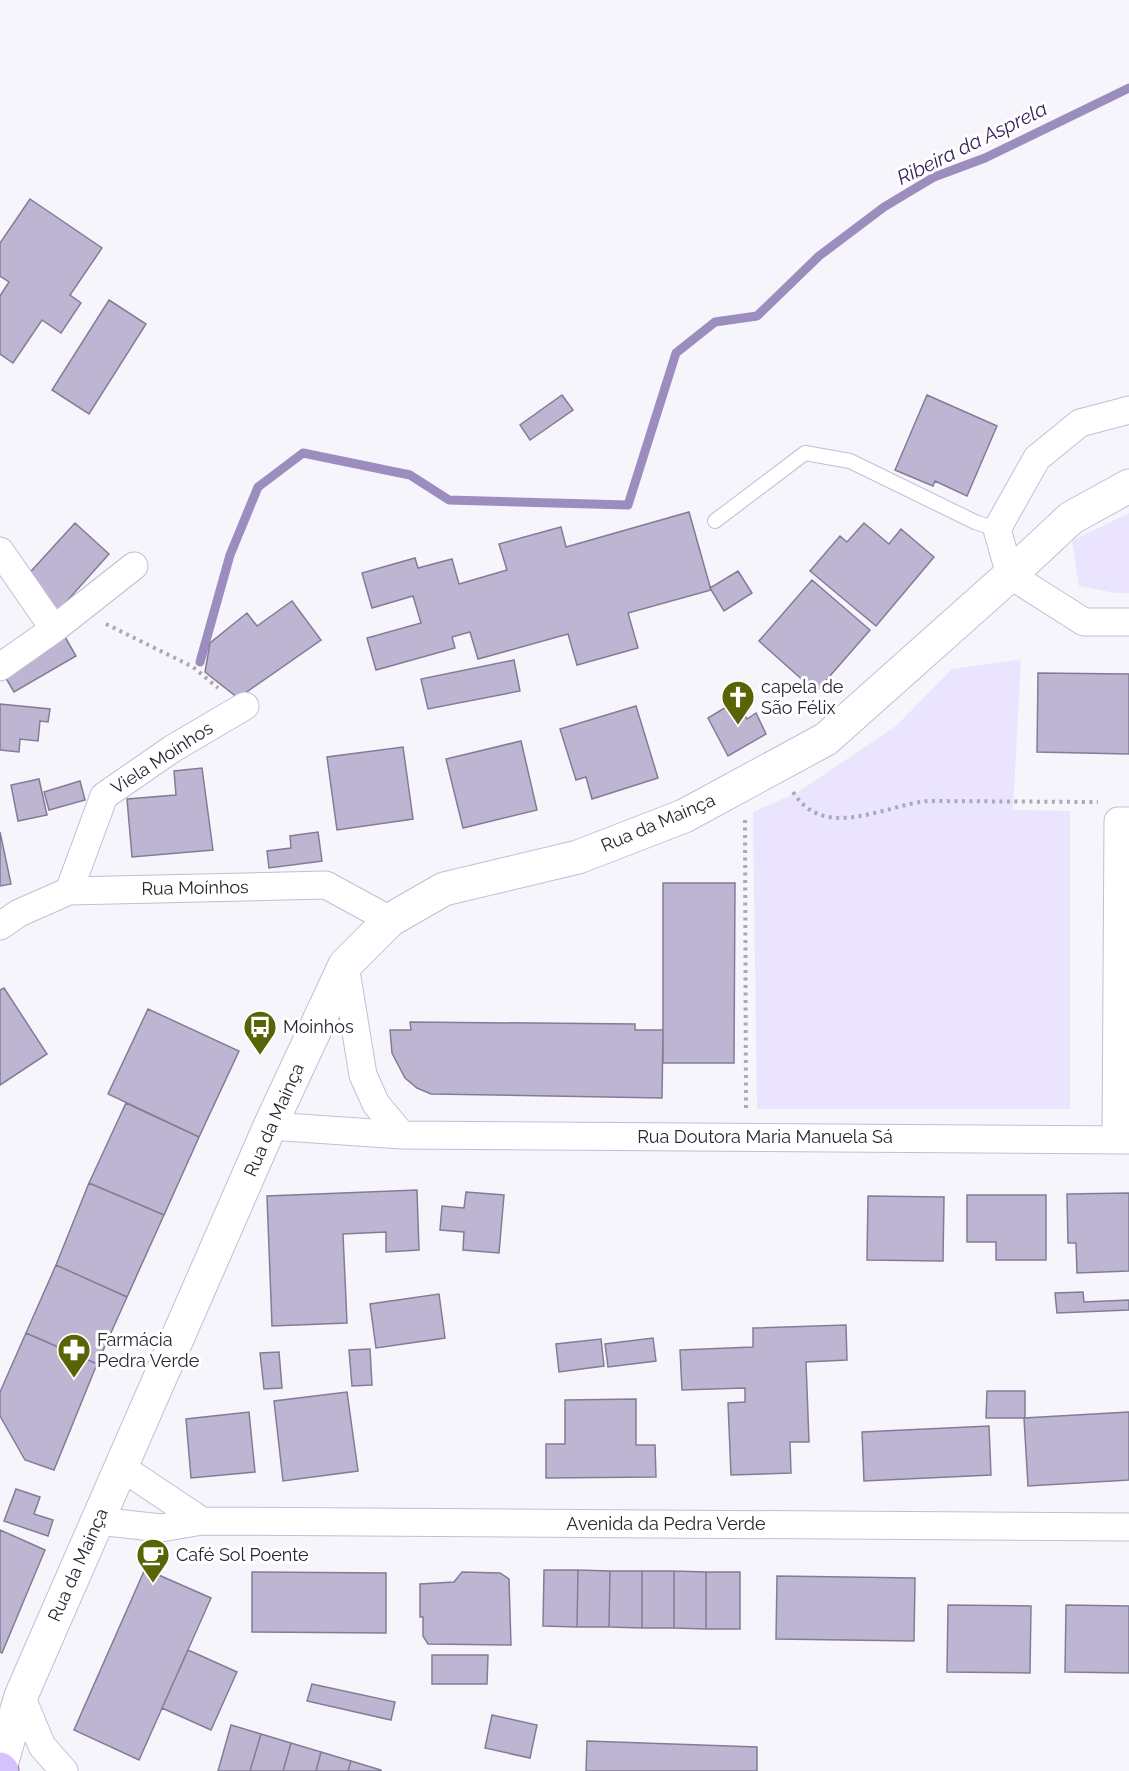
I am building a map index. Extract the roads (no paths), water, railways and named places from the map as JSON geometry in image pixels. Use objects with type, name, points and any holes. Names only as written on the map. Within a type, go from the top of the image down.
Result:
[{"type":"street","points":[[1129,410],[1080,423],[1037,458],[997,529],[1010,575],[1084,622],[1129,622]]},
{"type":"street","name":"Rua da Mainça","points":[[1,1769],[21,1696],[270,1126],[345,965],[390,920],[444,889],[578,857],[684,816],[826,739],[1071,518],[1129,486]]},
{"type":"street","points":[[0,551],[54,629]]},
{"type":"street","points":[[0,667],[54,629],[134,566]]},
{"type":"street","name":"Viela Moínhos","points":[[69,891],[104,796],[172,749],[244,706]]},
{"type":"street","points":[[1123,821],[1123,1140]]},
{"type":"street","name":"Rua Moínhos","points":[[0,926],[19,913],[69,891],[326,885],[390,920]]},
{"type":"street","points":[[345,965],[363,1075],[376,1104],[402,1135]]},
{"type":"street","name":"Rua Doutora Maria Manuela Sá","points":[[270,1126],[402,1135],[1123,1140]]},
{"type":"street","points":[[121,1467],[202,1521]]},
{"type":"street","name":"Avenida da Pedra Verde","points":[[98,1521],[161,1528],[202,1521],[1129,1527]]},
{"type":"street","points":[[21,1696],[42,1746],[64,1771]]},
{"type":"lane","points":[[716,521],[805,453],[850,461],[975,522],[997,529]]},
{"type":"waterway","name":"Ribeira da Asprela","points":[[200,662],[230,555],[258,487],[303,453],[410,475],[449,500],[628,505],[676,353],[715,322],[757,316],[819,256],[884,207],[934,177],[985,158],[1129,88]]},
{"type":"place","name":"capela de São Félix","points":[[738,726]]},
{"type":"place","name":"Moinhos","points":[[260,1056]]},
{"type":"place","name":"Farmácia Pedra Verde","points":[[74,1379]]},
{"type":"place","name":"Café Sol Poente","points":[[153,1584]]}]
